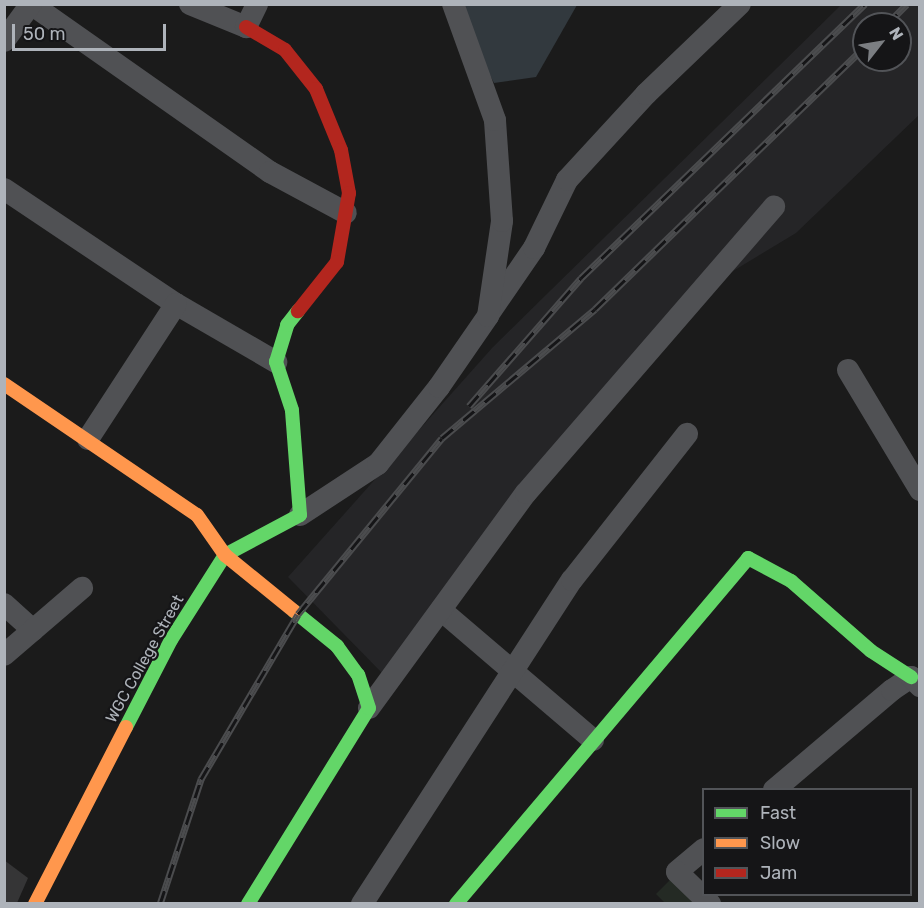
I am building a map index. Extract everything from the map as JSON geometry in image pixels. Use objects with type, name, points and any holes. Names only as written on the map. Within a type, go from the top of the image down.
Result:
[{"type":"street","points":[[4,41],[31,4],[270,172],[346,213]]},
{"type":"street","points":[[190,4],[246,27],[285,50],[316,89],[341,150],[349,194],[337,262],[287,325],[276,362],[292,410],[300,515]]},
{"type":"street","points":[[246,27],[257,4]]},
{"type":"street","points":[[453,4],[495,120],[502,220],[488,316]]},
{"type":"street","points":[[225,555],[300,515],[378,464],[439,387],[534,248],[567,180],[646,94],[740,4]]},
{"type":"street","points":[[4,189],[176,304],[276,362]]},
{"type":"street","points":[[252,902],[369,708],[526,493],[774,207]]},
{"type":"street","points":[[88,439],[176,304]]},
{"type":"street","points":[[848,370],[920,490]]},
{"type":"street","points":[[4,384],[197,515],[225,555],[337,646],[358,675],[369,708]]},
{"type":"street","points":[[362,903],[572,580],[687,434]]},
{"type":"street","name":"WGC College Street","points":[[35,903],[171,640],[225,555]]},
{"type":"street","points":[[456,903],[748,558],[791,581],[871,651],[915,681],[775,788]]},
{"type":"street","points":[[4,655],[82,588]]},
{"type":"street","points":[[4,604],[33,630]]},
{"type":"street","points":[[441,610],[593,740]]},
{"type":"street","points":[[698,900],[677,872],[702,851]]},
{"type":"shaded area","points":[[454,5],[577,5],[536,77],[494,83]]},
{"type":"shaded area","points":[[841,5],[919,5],[919,115],[796,233],[695,294],[383,674],[288,577],[493,347]]},
{"type":"shaded area","points":[[676,874],[706,903],[665,903],[656,894]]},
{"type":"building","points":[[4,860],[28,878],[17,903],[4,903]]},
{"type":"railway","points":[[469,406],[581,278],[865,4]]},
{"type":"railway","points":[[899,12],[907,4]]},
{"type":"railway","points":[[160,904],[201,779],[298,614],[442,438],[595,309],[852,59]]},
{"type":"traffic: fast","points":[[126,727],[171,640],[225,555],[300,515],[292,410],[276,362],[287,325],[298,311]]},
{"type":"traffic: fast","points":[[456,904],[748,558],[791,581],[871,651],[911,677]]},
{"type":"traffic: fast","points":[[248,904],[369,708],[358,675],[337,646],[294,611]]},
{"type":"traffic: slow","points":[[4,384],[197,515],[225,555],[294,611]]},
{"type":"traffic: slow","points":[[35,904],[126,727]]},
{"type":"traffic: jam","points":[[246,27],[285,50],[316,89],[341,150],[349,193],[337,262],[298,311]]}]
